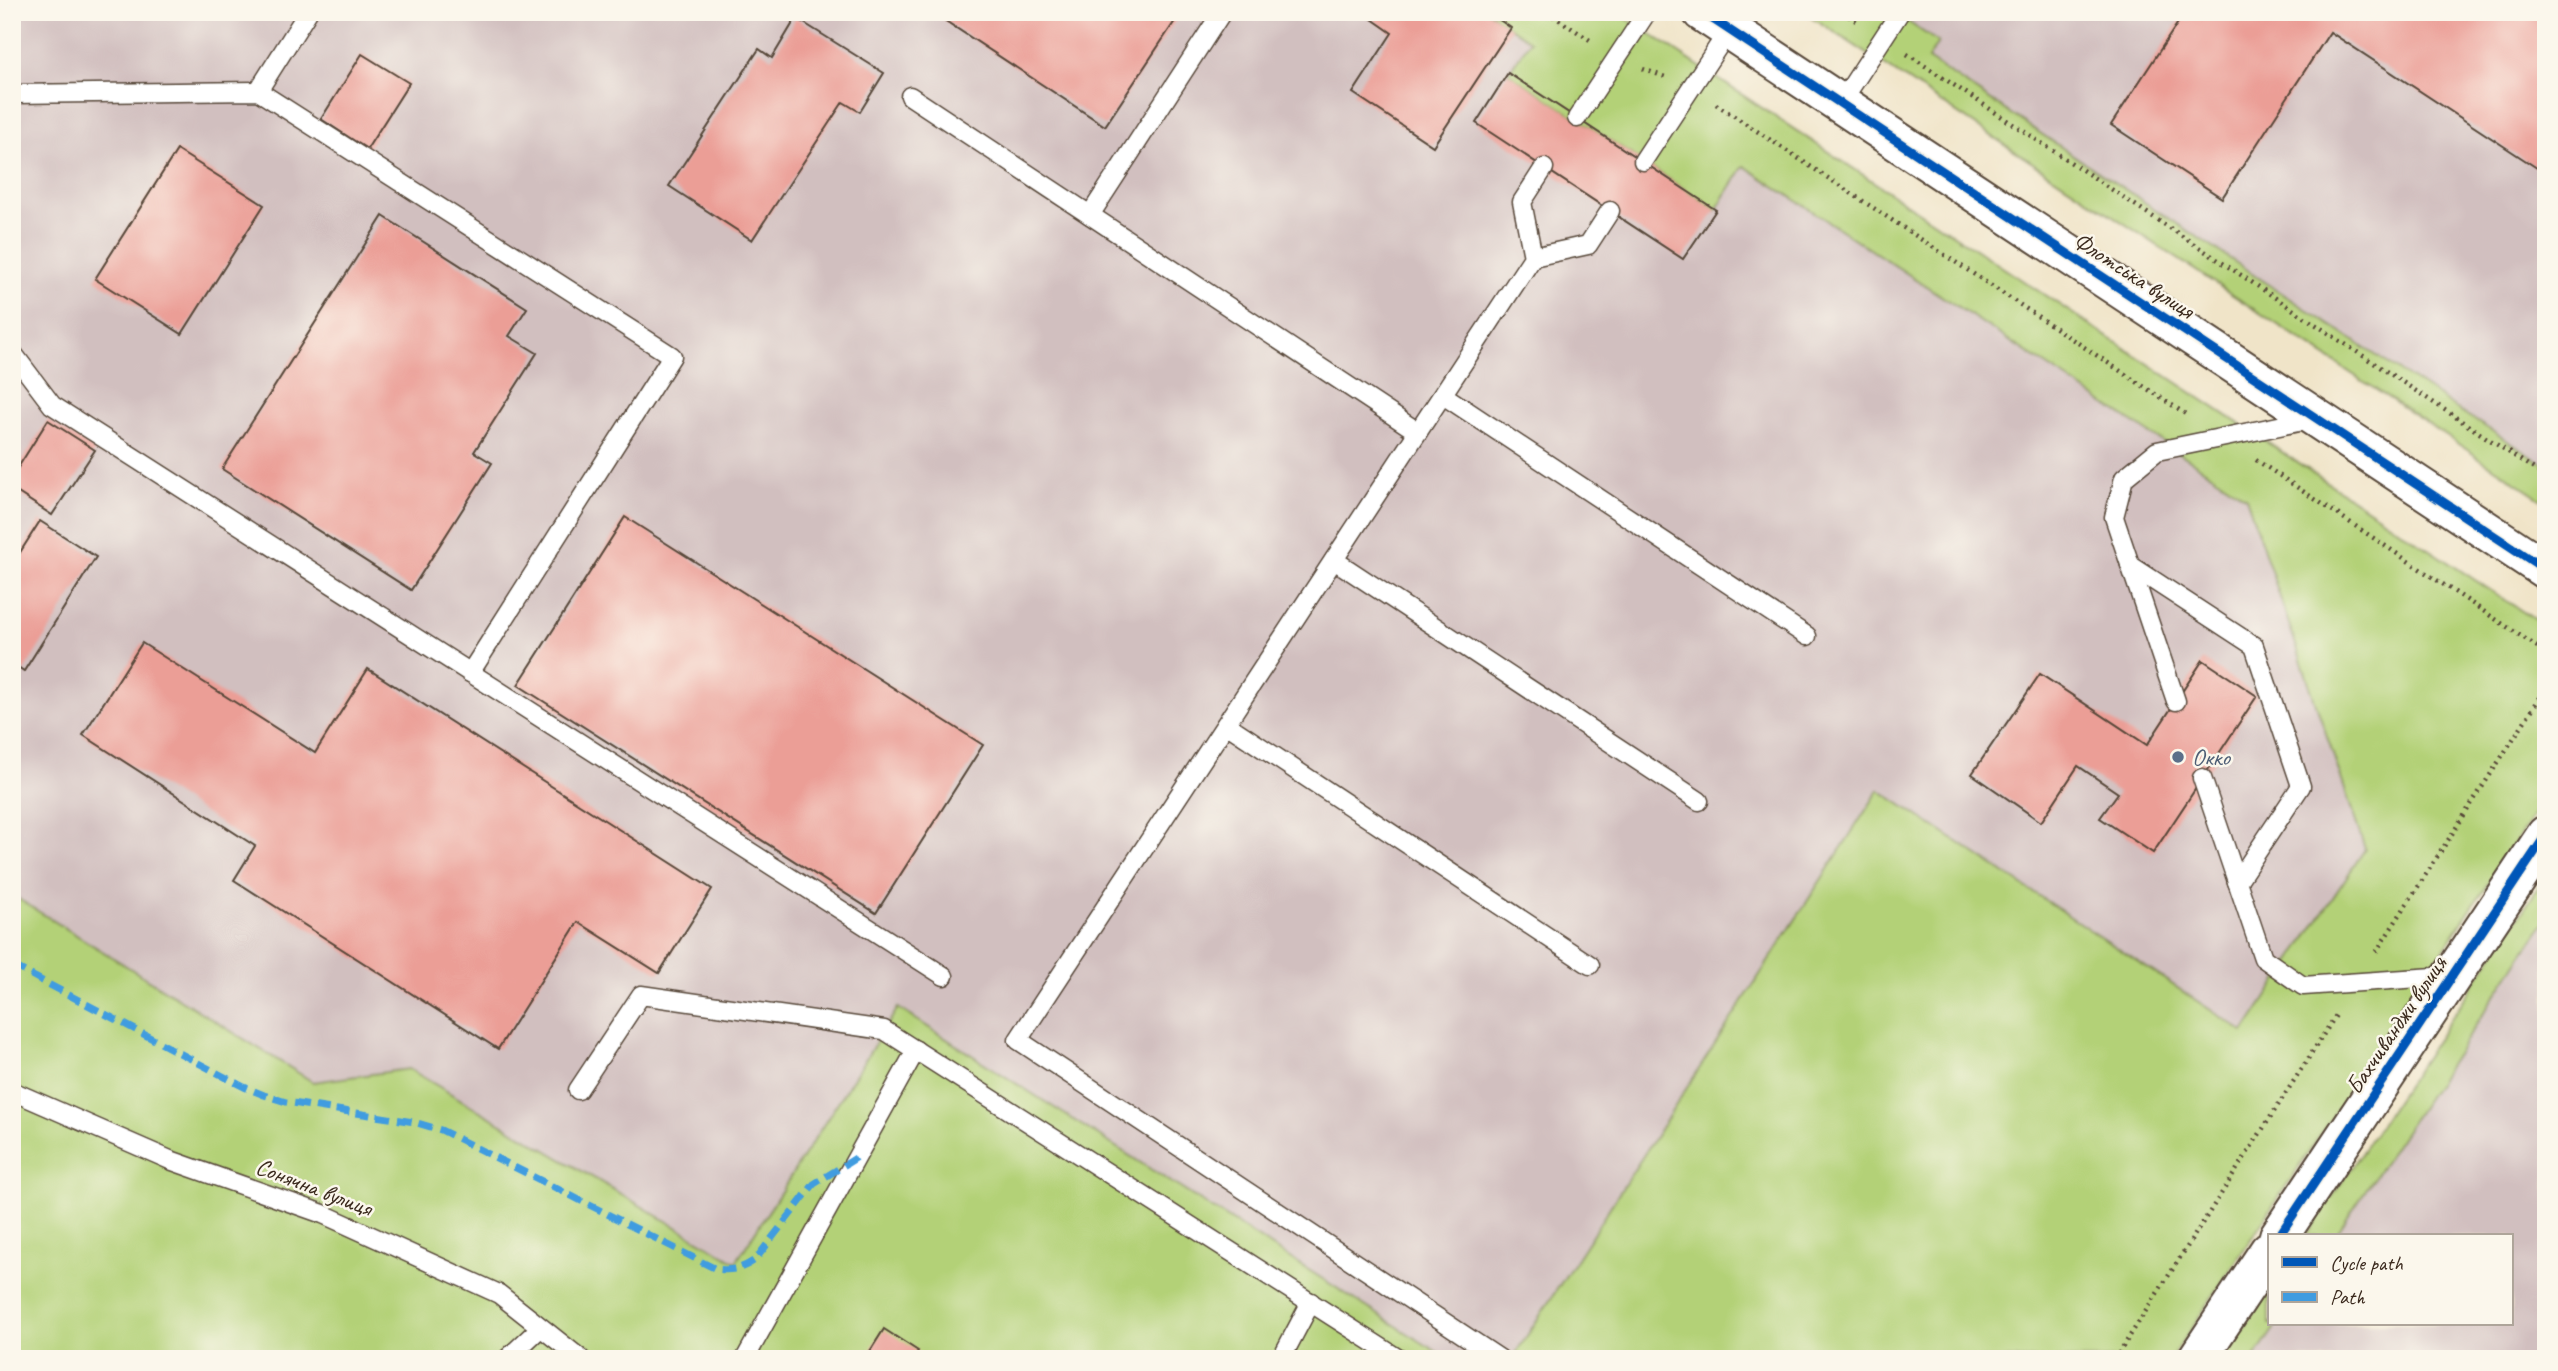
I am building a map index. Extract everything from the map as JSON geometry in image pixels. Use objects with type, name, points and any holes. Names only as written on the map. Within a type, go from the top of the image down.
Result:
[{"type":"street","name":"Флотська вулиця","points":[[1716,21],[2546,570]]},
{"type":"street","name":"Бахчиванджи вулиця","points":[[2280,1234],[2452,975],[2528,874],[2546,835]]},
{"type":"street","points":[[2197,1359],[2268,1252]]},
{"type":"lane","points":[[258,91],[308,12]]},
{"type":"lane","points":[[1090,215],[1222,12]]},
{"type":"lane","points":[[1577,118],[1647,12]]},
{"type":"lane","points":[[1840,104],[1900,12]]},
{"type":"lane","points":[[1643,161],[1692,88],[1716,21]]},
{"type":"lane","points":[[12,94],[258,91],[672,356],[470,673]]},
{"type":"lane","points":[[910,96],[1418,432]]},
{"type":"lane","points":[[1500,1359],[1018,1040],[1533,257],[1522,202],[1544,168]]},
{"type":"lane","points":[[1533,257],[1588,245],[1610,211]]},
{"type":"lane","points":[[12,352],[52,405],[944,976]]},
{"type":"lane","points":[[1443,395],[1807,636]]},
{"type":"lane","points":[[2176,701],[2114,517],[2124,478],[2157,451],[2317,419]]},
{"type":"lane","points":[[1334,559],[1699,801]]},
{"type":"lane","points":[[2130,565],[2254,646],[2301,786],[2237,882]]},
{"type":"lane","points":[[1226,724],[1590,965]]},
{"type":"lane","points":[[2202,778],[2263,958],[2303,986],[2452,975]]},
{"type":"lane","points":[[578,1090],[641,995],[884,1030],[1399,1359]]},
{"type":"lane","points":[[745,1359],[916,1050]]},
{"type":"lane","name":"Сонячна вулиця","points":[[15,1097],[170,1160],[323,1214],[499,1294],[581,1359]]},
{"type":"lane","points":[[1281,1359],[1311,1302]]},
{"type":"lane","points":[[507,1359],[540,1328]]},
{"type":"path","points":[[1547,12],[1617,58],[1692,88],[2546,654]]},
{"type":"path","points":[[1843,12],[2546,477]]},
{"type":"path","points":[[2115,1359],[2546,688]]},
{"type":"shaded area","points":[[12,12],[1488,12],[1530,41],[1509,73],[1715,210],[1744,166],[2246,497],[2365,849],[2245,1032],[1879,790],[1512,1359],[1448,1359],[898,1008],[736,1262],[409,1069],[313,1082],[12,895]]},
{"type":"shaded area","points":[[1893,12],[2546,12],[2546,465],[1927,59],[1938,42]]},
{"type":"shaded area","points":[[2546,920],[2546,1359],[2254,1359],[2276,1326],[2512,1326],[2512,1234],[2336,1234]]},
{"type":"green space","points":[[1488,12],[1617,12],[2546,627],[2546,796],[2171,1359],[1512,1359],[1879,790],[2244,1032],[2365,849],[2246,497],[1744,166],[1716,210],[1508,73],[1530,41]]},
{"type":"green space","points":[[1804,12],[1858,12],[1863,16],[1865,12],[1893,12],[1938,42],[1928,59],[2546,465],[2546,502]]},
{"type":"green space","points":[[2546,876],[2546,920],[2336,1234],[2307,1234]]},
{"type":"green space","points":[[12,895],[313,1082],[409,1069],[736,1262],[898,1008],[1448,1359],[12,1359]]},
{"type":"green space","points":[[2268,1293],[2268,1326],[2276,1326],[2254,1359],[2224,1359]]},
{"type":"building","points":[[932,12],[1181,12],[1105,126]]},
{"type":"building","points":[[1362,12],[1488,12],[1511,28],[1433,146],[1353,93],[1392,33]]},
{"type":"building","points":[[2185,12],[2546,12],[2546,174],[2330,32],[2222,198],[2111,125]]},
{"type":"building","points":[[796,18],[884,73],[860,112],[843,102],[752,240],[669,186],[759,49],[772,58]]},
{"type":"building","points":[[362,54],[409,83],[367,149],[321,119]]},
{"type":"building","points":[[1508,73],[1716,210],[1683,259],[1476,123]]},
{"type":"building","points":[[177,150],[264,205],[182,334],[95,279]]},
{"type":"building","points":[[383,216],[527,308],[509,336],[537,353],[474,452],[492,463],[411,590],[222,469]]},
{"type":"building","points":[[48,420],[95,450],[52,515],[12,489],[12,477]]},
{"type":"building","points":[[625,517],[983,745],[876,913],[518,685]]},
{"type":"building","points":[[40,521],[96,557],[24,671],[12,663],[12,565]]},
{"type":"building","points":[[142,643],[315,753],[368,669],[712,889],[659,973],[578,922],[498,1049],[234,880],[255,846],[83,735]]},
{"type":"building","points":[[2203,660],[2257,696],[2153,853],[2100,818],[2118,793],[2078,766],[2041,822],[1972,774],[2040,674],[2147,745]]},
{"type":"building","points":[[884,1329],[918,1351],[913,1359],[865,1359]]},
{"type":"marked path","points":[[12,965],[244,1087],[286,1102],[414,1122],[441,1130],[716,1269],[737,1269],[755,1260],[814,1184],[859,1156]]},
{"type":"cycle path","points":[[1702,12],[2546,570]]},
{"type":"cycle path","points":[[2280,1234],[2546,835]]},
{"type":"place","name":"Окко","points":[[2178,757]]}]
